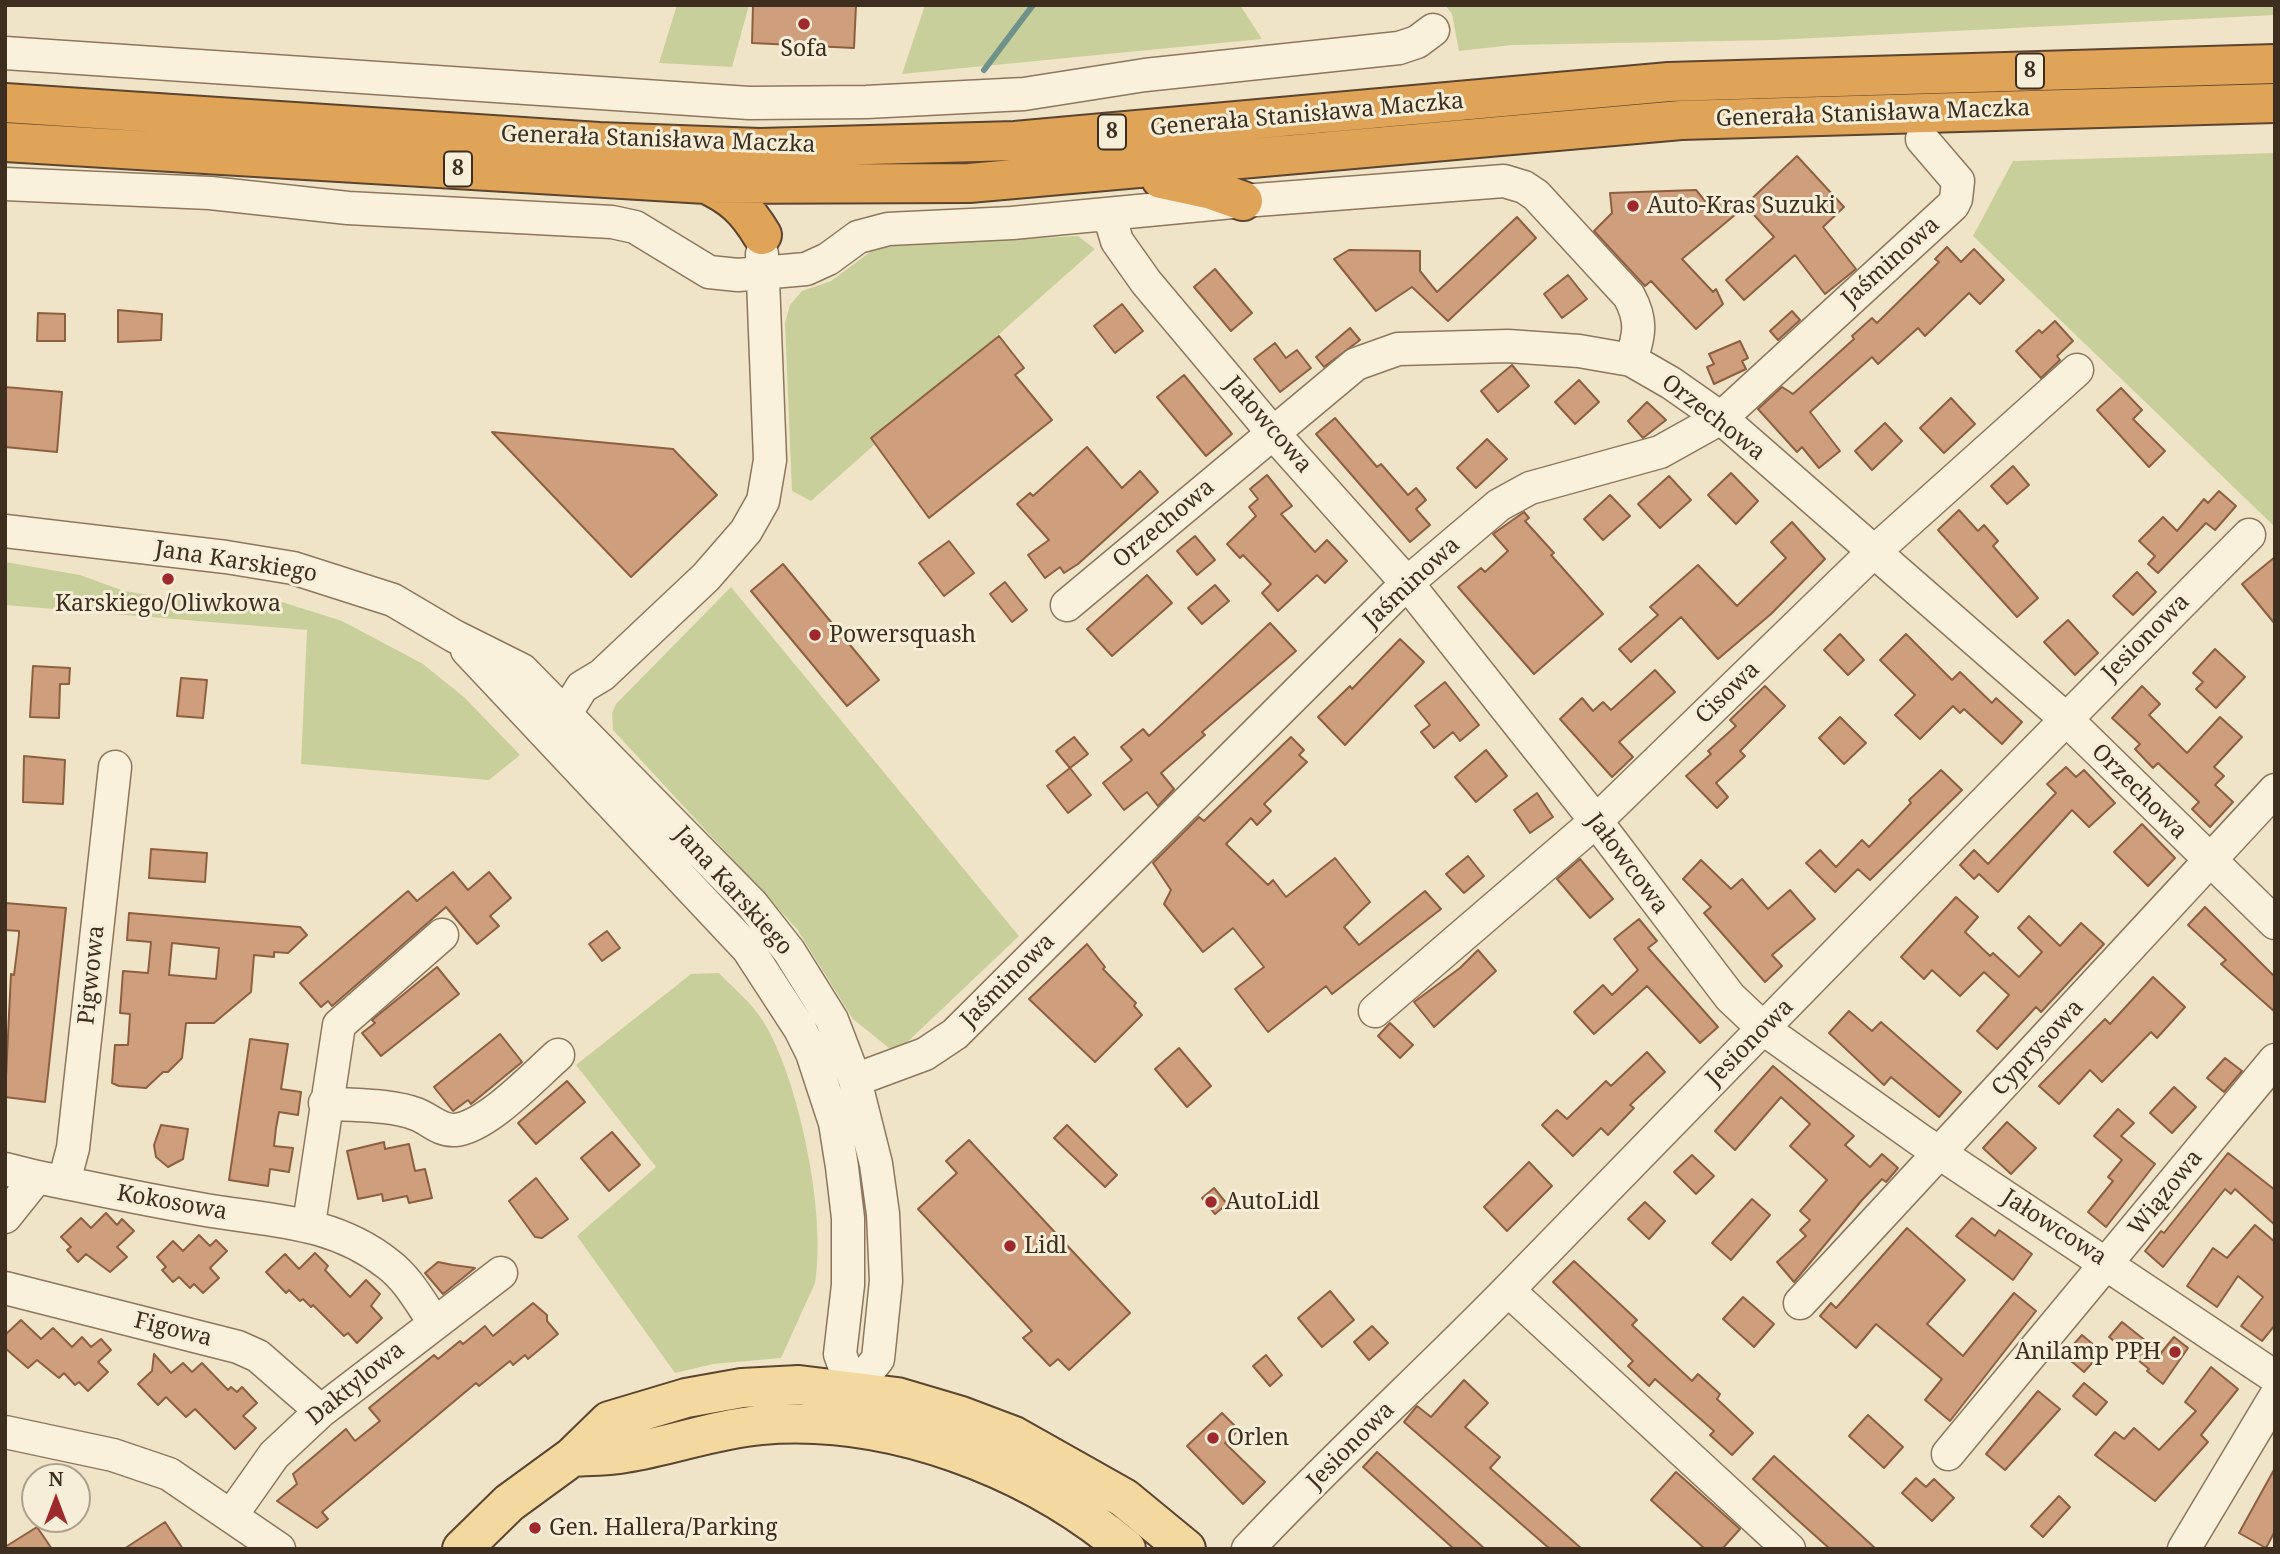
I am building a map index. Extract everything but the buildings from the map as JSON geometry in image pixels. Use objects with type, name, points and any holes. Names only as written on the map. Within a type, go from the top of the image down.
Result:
[{"type":"highway","points":[[2229,65],[2275,56]]},
{"type":"highway","name":"Generała Stanisława Maczka","points":[[5,103],[599,142],[760,148],[1015,141],[1669,82],[2275,64]]},
{"type":"highway","name":"Generała Stanisława Maczka","points":[[5,142],[706,184],[970,183],[1681,120],[2275,103]]},
{"type":"highway","points":[[2230,105],[2275,112]]},
{"type":"highway","points":[[1121,171],[1212,190],[1243,201]]},
{"type":"highway","points":[[706,184],[730,195],[749,212],[762,235]]},
{"type":"highway","points":[[762,235],[774,213],[792,196],[814,185]]},
{"type":"main road","points":[[462,1549],[509,1503],[572,1457],[609,1420],[685,1398],[786,1385],[853,1390],[897,1397],[961,1416],[1014,1436],[1089,1475],[1124,1498],[1186,1549]]},
{"type":"main road","points":[[952,1452],[961,1416]]},
{"type":"main road","points":[[572,1457],[626,1453],[691,1436],[760,1425],[846,1427],[952,1452],[1028,1485],[1072,1510],[1126,1549]]},
{"type":"street","points":[[5,53],[749,103],[866,102],[1024,94],[1144,75],[1399,48],[1418,42],[1433,30]]},
{"type":"street","name":"Jaśminowa","points":[[855,1080],[925,1054],[955,1034],[1407,583],[1499,505],[1517,495],[1660,452],[1721,418],[1952,205],[1956,199],[1958,181],[1922,139]]},
{"type":"street","points":[[5,184],[210,193],[348,208],[612,222],[643,231],[709,272],[737,275],[806,269],[828,259],[858,237],[888,229],[1012,223],[1493,180],[1524,187],[1536,195],[1629,296],[1639,315],[1640,334],[1631,360]]},
{"type":"street","name":"Jałowcowa","points":[[1109,214],[1117,241],[1146,282],[1273,433],[1407,583],[1596,821],[1711,976],[1765,1030],[1941,1154],[2275,1377]]},
{"type":"street","points":[[554,723],[582,687],[602,675],[706,577],[746,531],[763,501],[771,460],[762,235]]},
{"type":"street","name":"Orzechowa","points":[[1067,606],[1356,364],[1398,349],[1508,346],[1579,351],[1631,360],[1671,383],[1721,418],[2066,719],[2275,923]]},
{"type":"street","name":"Cisowa","points":[[1375,1011],[1596,821],[1873,552],[2077,370]]},
{"type":"street","name":"Jana Karskiego","points":[[5,531],[226,556],[293,568],[393,600],[454,636],[554,723],[752,904],[789,951],[832,1020],[855,1080],[876,1164],[883,1214],[886,1281],[878,1359],[853,1390],[846,1427]]},
{"type":"street","name":"Jesionowa","points":[[1248,1549],[1765,1030],[2066,719],[2249,535]]},
{"type":"street","name":"Jana Karskiego","points":[[554,723],[769,976],[812,1053],[835,1123],[842,1167],[848,1218],[848,1285],[840,1354],[853,1390]]},
{"type":"street","name":"Pigwowa","points":[[51,1179],[73,1148],[115,767]]},
{"type":"street","name":"Cyprysowa","points":[[1800,1303],[1941,1154],[2275,790]]},
{"type":"street","points":[[309,1224],[339,1025],[442,935]]},
{"type":"street","points":[[326,1103],[415,1113],[438,1127],[456,1130],[492,1112],[558,1055]]},
{"type":"street","name":"Wiązowa","points":[[1948,1454],[2109,1264],[2275,1060]]},
{"type":"street","points":[[842,1167],[876,1164]]},
{"type":"street","name":"Kokosowa","points":[[5,1169],[201,1210],[309,1224],[386,1262],[404,1278],[434,1322]]},
{"type":"street","points":[[5,1217],[51,1179]]},
{"type":"street","name":"Daktylowa","points":[[231,1516],[268,1462],[321,1411],[501,1273]]},
{"type":"street","name":"Figowa","points":[[5,1288],[238,1347],[258,1356],[321,1411]]},
{"type":"street","points":[[1508,1290],[1788,1549]]},
{"type":"street","points":[[2184,1549],[2275,1397]]},
{"type":"street","points":[[5,1432],[113,1455],[169,1474],[279,1549]]},
{"type":"green space","points":[[677,5],[749,5],[732,67],[659,63]]},
{"type":"green space","points":[[925,5],[1240,5],[1262,39],[902,74]]},
{"type":"green space","points":[[1445,5],[2275,5],[2275,15],[1774,40],[1512,45],[1459,51],[1452,14]]},
{"type":"green space","points":[[2275,153],[2275,527],[1973,236],[2013,161]]},
{"type":"green space","points":[[1078,236],[1095,249],[811,501],[792,491],[785,323],[790,305],[802,291],[831,281],[877,247]]},
{"type":"green space","points":[[5,562],[80,575],[124,591],[181,600],[263,596],[342,621],[423,664],[465,698],[520,755],[489,780],[301,764],[307,630],[5,605]]},
{"type":"green space","points":[[731,587],[1019,936],[901,1048],[889,1048],[853,1019],[797,929],[613,730],[612,713],[616,704]]},
{"type":"green space","points":[[719,973],[759,1014],[788,1077],[807,1149],[813,1186],[818,1255],[815,1283],[781,1358],[713,1364],[675,1373],[577,1236],[656,1167],[576,1065],[691,974]]},
{"type":"waterway","points":[[984,70],[1033,5]]},
{"type":"place","name":"Sofa","points":[[804,24]]},
{"type":"place","name":"Auto-Kras Suzuki","points":[[1633,206]]},
{"type":"place","name":"Karskiego/Oliwkowa","points":[[168,579]]},
{"type":"place","name":"Powersquash","points":[[815,635]]},
{"type":"place","name":"AutoLidl","points":[[1211,1202]]},
{"type":"place","name":"Lidl","points":[[1010,1246]]},
{"type":"place","name":"Anilamp PPH","points":[[2175,1352]]},
{"type":"place","name":"Orlen","points":[[1213,1438]]},
{"type":"place","name":"Gen. Hallera/Parking","points":[[535,1528]]}]
